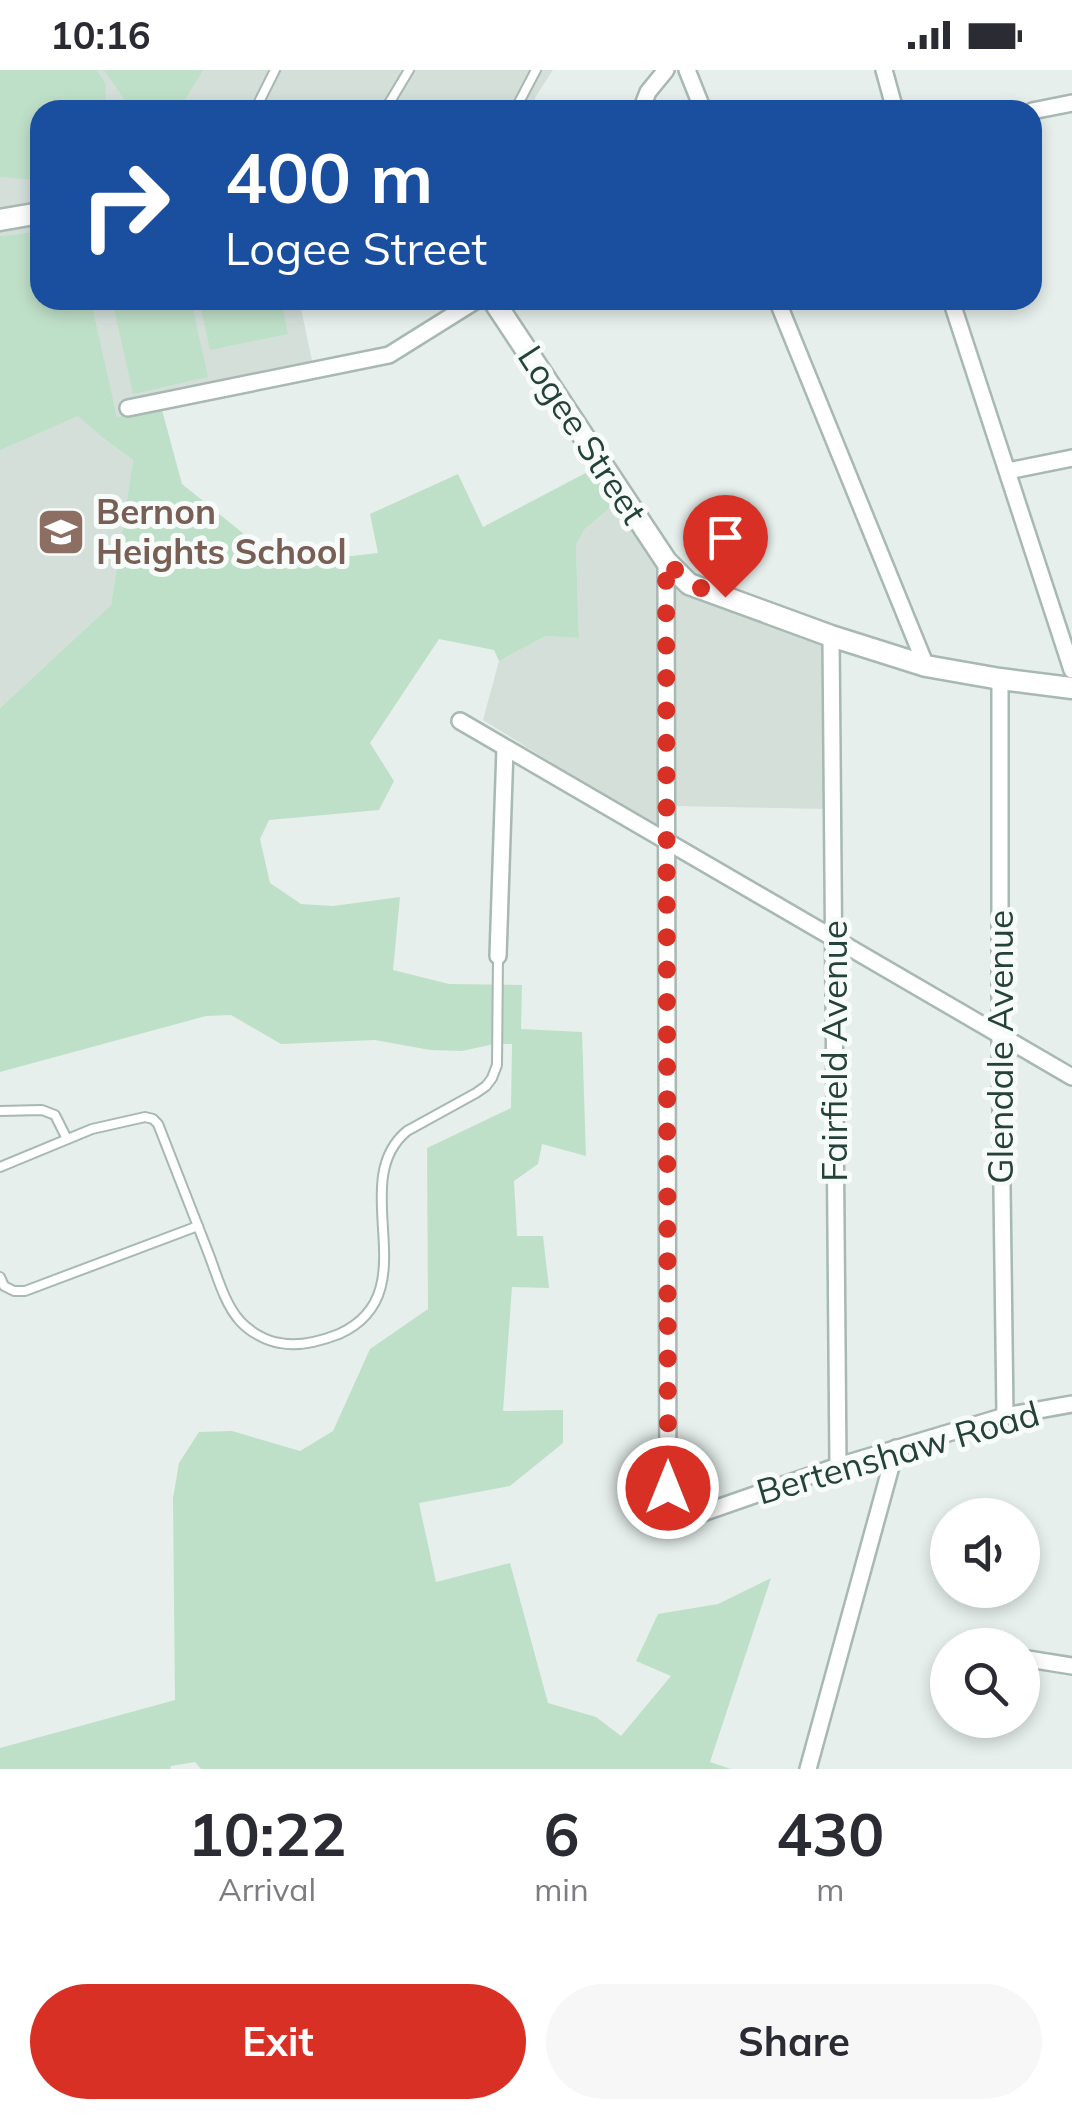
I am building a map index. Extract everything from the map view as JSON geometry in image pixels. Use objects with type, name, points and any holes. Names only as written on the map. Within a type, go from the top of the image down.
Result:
[{"type":"street","points":[[645,100],[666,70]]},
{"type":"street","points":[[687,70],[698,100]]},
{"type":"street","points":[[884,70],[892,100]]},
{"type":"street","points":[[1042,109],[1072,103]]},
{"type":"street","points":[[0,220],[30,215]]},
{"type":"street","points":[[128,408],[388,355],[461,310]]},
{"type":"street","name":"Logee Street","points":[[500,310],[666,561],[690,584],[926,666],[1072,688]]},
{"type":"street","points":[[781,310],[926,666]]},
{"type":"street","points":[[954,310],[1072,670]]},
{"type":"street","points":[[1008,471],[1072,458]]},
{"type":"street","points":[[666,561],[668,843]]},
{"type":"street","name":"Fairfield Avenue","points":[[831,636],[838,1466]]},
{"type":"street","name":"Glendale Avenue","points":[[1000,679],[1005,1416]]},
{"type":"street","points":[[460,721],[1072,1077]]},
{"type":"street","points":[[498,956],[505,748]]},
{"type":"street","name":"Bertenshaw Road","points":[[668,843],[668,1525],[896,1448],[1005,1416],[1072,1404]]},
{"type":"street","points":[[808,1769],[896,1448]]},
{"type":"street","points":[[1040,1661],[1072,1666]]},
{"type":"lane","points":[[260,100],[276,70]]},
{"type":"lane","points":[[391,100],[408,70]]},
{"type":"lane","points":[[520,100],[536,70]]},
{"type":"lane","points":[[0,1167],[68,1138],[119,1122],[153,1119],[232,1311],[242,1324],[270,1341],[288,1345],[350,1329],[374,1306],[385,1270],[382,1194],[384,1167],[391,1149],[407,1132],[486,1086],[497,1065],[498,956]]},
{"type":"lane","points":[[0,1111],[42,1110],[55,1115],[68,1138]]},
{"type":"lane","points":[[0,1277],[4,1286],[25,1291],[198,1226]]},
{"type":"shaded area","points":[[0,70],[553,70],[534,100],[30,100],[30,232],[0,236]]},
{"type":"shaded area","points":[[93,310],[301,310],[315,374],[117,418]]},
{"type":"shaded area","name":"Bernon Heights School","points":[[0,332],[103,438],[133,460],[111,605],[0,708]]},
{"type":"shaded area","points":[[616,503],[676,583],[836,641],[831,809],[676,806],[676,840],[483,720],[499,661],[546,636],[579,637],[576,545],[585,529]]},
{"type":"green space","points":[[0,70],[97,70],[106,85],[105,100],[30,100],[30,179],[0,177]]},
{"type":"green space","points":[[104,70],[203,70],[185,100],[125,100]]},
{"type":"green space","points":[[30,232],[30,310],[93,310],[117,417],[162,410],[182,484],[281,564],[378,553],[370,514],[458,474],[483,527],[595,468],[616,503],[585,529],[576,545],[579,638],[546,636],[499,661],[494,650],[439,639],[370,743],[394,781],[379,810],[269,820],[260,839],[270,883],[301,904],[333,906],[400,897],[393,970],[449,984],[522,985],[521,1029],[582,1032],[586,1156],[542,1144],[538,1164],[514,1181],[517,1236],[543,1236],[549,1288],[512,1287],[503,1411],[563,1410],[563,1443],[510,1486],[419,1503],[436,1582],[510,1563],[548,1703],[596,1717],[621,1736],[671,1676],[636,1661],[658,1614],[718,1604],[771,1578],[710,1762],[731,1769],[201,1769],[195,1762],[170,1769],[0,1769],[0,1748],[175,1700],[173,1498],[179,1463],[199,1432],[232,1431],[300,1451],[333,1431],[370,1349],[428,1309],[427,1148],[511,1108],[512,1044],[462,1051],[430,1050],[375,1040],[281,1044],[231,1015],[206,1016],[0,1072],[0,708],[111,605],[133,460],[78,416],[0,450],[0,236]]},
{"type":"green space","points":[[114,310],[193,310],[208,377],[133,394]]},
{"type":"green space","points":[[201,310],[283,310],[288,334],[210,350]]},
{"type":"place","name":"Bernon Heights School","points":[[61,532]]},
{"type":"route","points":[[668,1488],[666,561],[690,584],[725,597]]}]
